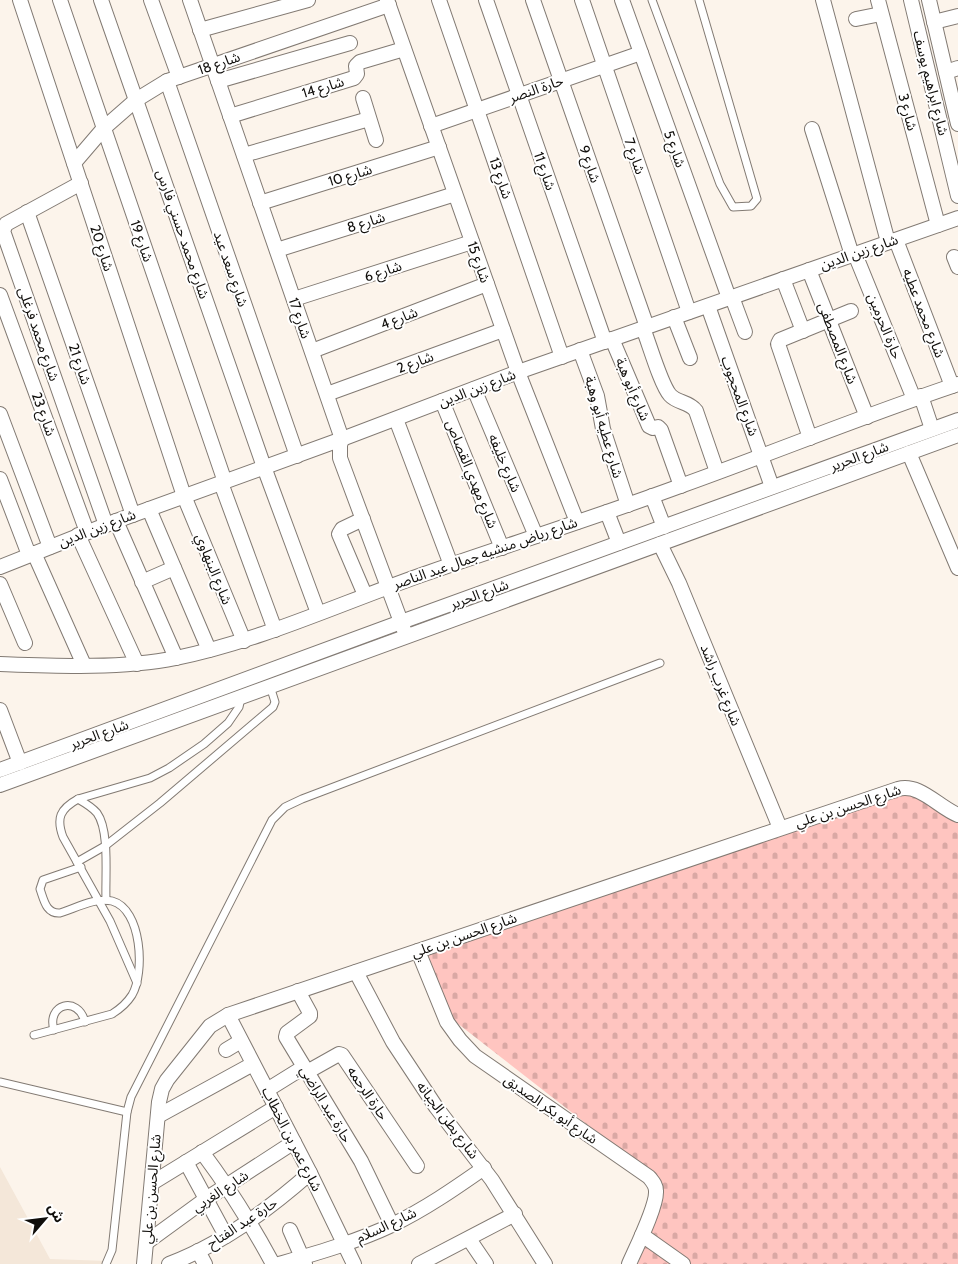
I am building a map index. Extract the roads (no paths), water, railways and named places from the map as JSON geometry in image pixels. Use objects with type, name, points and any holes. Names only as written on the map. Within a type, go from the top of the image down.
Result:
[{"type":"street","name":"شارع 20","points":[[20,0],[184,496]]},
{"type":"street","name":"شارع 19","points":[[60,0],[275,630]]},
{"type":"street","name":"شارع محمد حسني فارس","points":[[101,0],[264,467],[318,613]]},
{"type":"street","name":"شارع سعد عيد","points":[[151,0],[173,79],[297,456]]},
{"type":"street","name":"شارع 17","points":[[190,0],[327,394],[342,440],[340,458],[406,636]]},
{"type":"street","points":[[200,30],[308,0]]},
{"type":"street","name":"شارع 13","points":[[439,0],[562,356]]},
{"type":"street","name":"شارع 11","points":[[486,0],[608,340]]},
{"type":"street","name":"شارع 9","points":[[533,0],[645,328]]},
{"type":"street","name":"شارع 7","points":[[582,0],[689,312]]},
{"type":"street","name":"شارع 5","points":[[622,0],[730,298],[745,332]]},
{"type":"street","points":[[823,0],[892,241]]},
{"type":"street","name":"شارع 3","points":[[878,0],[938,224]]},
{"type":"street","name":"شارع ابراهيم يوسف","points":[[911,0],[958,196]]},
{"type":"street","points":[[929,0],[934,22],[952,70],[958,124]]},
{"type":"street","name":"شارع 18","points":[[74,162],[104,128],[136,100],[173,79],[388,3]]},
{"type":"street","name":"شارع 15","points":[[388,3],[518,372],[577,522]]},
{"type":"street","points":[[856,19],[881,14]]},
{"type":"street","points":[[934,22],[958,16]]},
{"type":"street","points":[[218,81],[350,43]]},
{"type":"street","name":"شارع 14","points":[[230,116],[354,78],[357,74],[356,66],[360,62],[404,50]]},
{"type":"street","name":"حارة النصر","points":[[432,126],[641,53]]},
{"type":"street","points":[[363,98],[376,140]]},
{"type":"street","points":[[244,155],[369,119]]},
{"type":"street","name":"حارة الحرمين","points":[[812,129],[853,255],[932,429]]},
{"type":"street","name":"شارع 10","points":[[260,203],[439,147]]},
{"type":"street","name":"شارع محمد فرغلى","points":[[81,183],[6,224],[3,230],[111,523]]},
{"type":"street","name":"شارع 8","points":[[277,250],[455,194]]},
{"type":"street","name":"شارع 21","points":[[27,212],[133,515]]},
{"type":"street","name":"شارع زين الدين","points":[[0,568],[111,523],[342,440],[518,372],[958,218]]},
{"type":"street","name":"شارع محمد عطيه","points":[[892,241],[955,385]]},
{"type":"street","name":"شارع 6","points":[[294,299],[472,242]]},
{"type":"street","name":"شارع المصطفى","points":[[809,270],[867,416]]},
{"type":"street","points":[[783,279],[804,331]]},
{"type":"street","name":"شارع 4","points":[[312,351],[487,284]]},
{"type":"street","name":"شارع 23","points":[[0,295],[82,534],[137,664]]},
{"type":"street","name":"شارع المحجوب","points":[[708,306],[772,487]]},
{"type":"street","points":[[810,438],[778,344],[779,341],[851,311]]},
{"type":"street","points":[[674,317],[690,358]]},
{"type":"street","points":[[645,328],[666,390],[675,399],[690,405],[696,412],[717,472]]},
{"type":"street","name":"شارع 2","points":[[327,394],[503,330]]},
{"type":"street","name":"شارع أبو هبة","points":[[608,340],[649,426],[653,428],[658,427],[661,430],[681,486]]},
{"type":"street","name":"شارع عطيه أبو وهبة","points":[[580,350],[597,396],[603,429],[628,505]]},
{"type":"street","name":"شارع رياض منشيه جمال عبد الناصر","points":[[0,664],[137,664],[176,658],[244,641],[388,586],[628,505],[955,385]]},
{"type":"street","name":"شارع خليفه","points":[[474,389],[536,536]]},
{"type":"street","name":"شارع مهدي القصاص","points":[[442,401],[502,548]]},
{"type":"street","points":[[0,414],[50,547]]},
{"type":"street","points":[[396,419],[451,565]]},
{"type":"street","name":"شارع الحرير","points":[[0,770],[958,420]]},
{"type":"street","name":"شارع الحرير","points":[[0,785],[958,435]]},
{"type":"street","points":[[909,453],[958,568]]},
{"type":"street","points":[[0,479],[32,554],[84,665]]},
{"type":"street","name":"شارع البنهاوي","points":[[184,496],[244,641]]},
{"type":"street","points":[[652,496],[664,527]]},
{"type":"street","points":[[149,509],[209,650]]},
{"type":"street","points":[[607,512],[619,543]]},
{"type":"street","points":[[363,519],[342,530],[339,534],[365,595]]},
{"type":"street","points":[[111,523],[142,582],[176,658]]},
{"type":"street","name":"شارع غرب راشد","points":[[660,544],[679,583],[780,828]]},
{"type":"street","points":[[591,553],[596,567]]},
{"type":"street","points":[[571,560],[576,574]]},
{"type":"street","points":[[142,582],[174,568]]},
{"type":"street","points":[[0,584],[25,642]]},
{"type":"street","points":[[265,673],[270,686]]},
{"type":"street","points":[[0,710],[20,763]]},
{"type":"street","name":"شارع الحسن بن علي","points":[[144,1264],[162,1089],[210,1026],[228,1015],[904,787],[918,790],[958,815]]},
{"type":"street","name":"شارع أبو بكر الصديق","points":[[418,951],[447,1022],[475,1056],[649,1177],[655,1185],[655,1198],[642,1235],[628,1264]]},
{"type":"street","name":"شارع بطن الجبانه","points":[[356,972],[393,1042],[436,1107],[484,1168],[515,1214],[544,1263]]},
{"type":"street","name":"حارة عبد الراضي","points":[[298,991],[310,1016],[287,1033],[286,1037],[361,1161],[392,1225]]},
{"type":"street","name":"شارع عمر بن الخطاب","points":[[228,1015],[310,1173],[354,1264]]},
{"type":"street","points":[[226,1050],[241,1041]]},
{"type":"street","name":"حارة الرحمه","points":[[306,1069],[338,1054],[342,1055],[417,1166]]},
{"type":"street","points":[[158,1116],[253,1064]]},
{"type":"street","points":[[267,1090],[306,1069]]},
{"type":"street","points":[[152,1183],[276,1107]]},
{"type":"street","name":"شارع الغربي","points":[[147,1242],[206,1199],[294,1142]]},
{"type":"street","points":[[202,1152],[250,1221],[273,1264]]},
{"type":"street","points":[[186,1162],[226,1236]]},
{"type":"street","name":"شارع السلام","points":[[279,1264],[303,1261],[392,1225],[439,1199],[484,1168]]},
{"type":"street","name":"حارة عبد الفتاح","points":[[173,1263],[226,1236],[250,1221],[310,1173]]},
{"type":"street","points":[[419,1264],[515,1214]]},
{"type":"street","points":[[290,1230],[303,1261]]},
{"type":"street","points":[[642,1235],[683,1264]]},
{"type":"street","points":[[469,1239],[486,1264]]},
{"type":"street","points":[[198,1251],[205,1264]]},
{"type":"lane","points":[[652,0],[720,184],[733,207],[752,206],[757,198],[699,0]]},
{"type":"lane","points":[[106,1264],[112,1250],[127,1112],[137,1082],[272,820],[285,807],[302,799],[660,662]]},
{"type":"lane","points":[[34,1035],[112,1014],[132,996],[140,966],[140,949],[136,932],[124,908],[115,902],[102,900],[60,913],[54,913],[48,910],[40,889],[43,880],[79,865],[105,846],[160,803],[273,707],[275,702],[270,686]]},
{"type":"lane","points":[[137,983],[102,900],[63,837],[59,826],[60,814],[67,805],[78,799],[150,778],[175,764],[204,744],[228,723],[239,707],[241,697]]},
{"type":"lane","points":[[78,799],[97,813],[103,824],[105,846],[102,900]]},
{"type":"lane","points":[[54,1030],[52,1023],[53,1015],[57,1009],[64,1006],[72,1005],[79,1009],[84,1014],[85,1022]]},
{"type":"lane","points":[[0,1082],[127,1112]]}]
